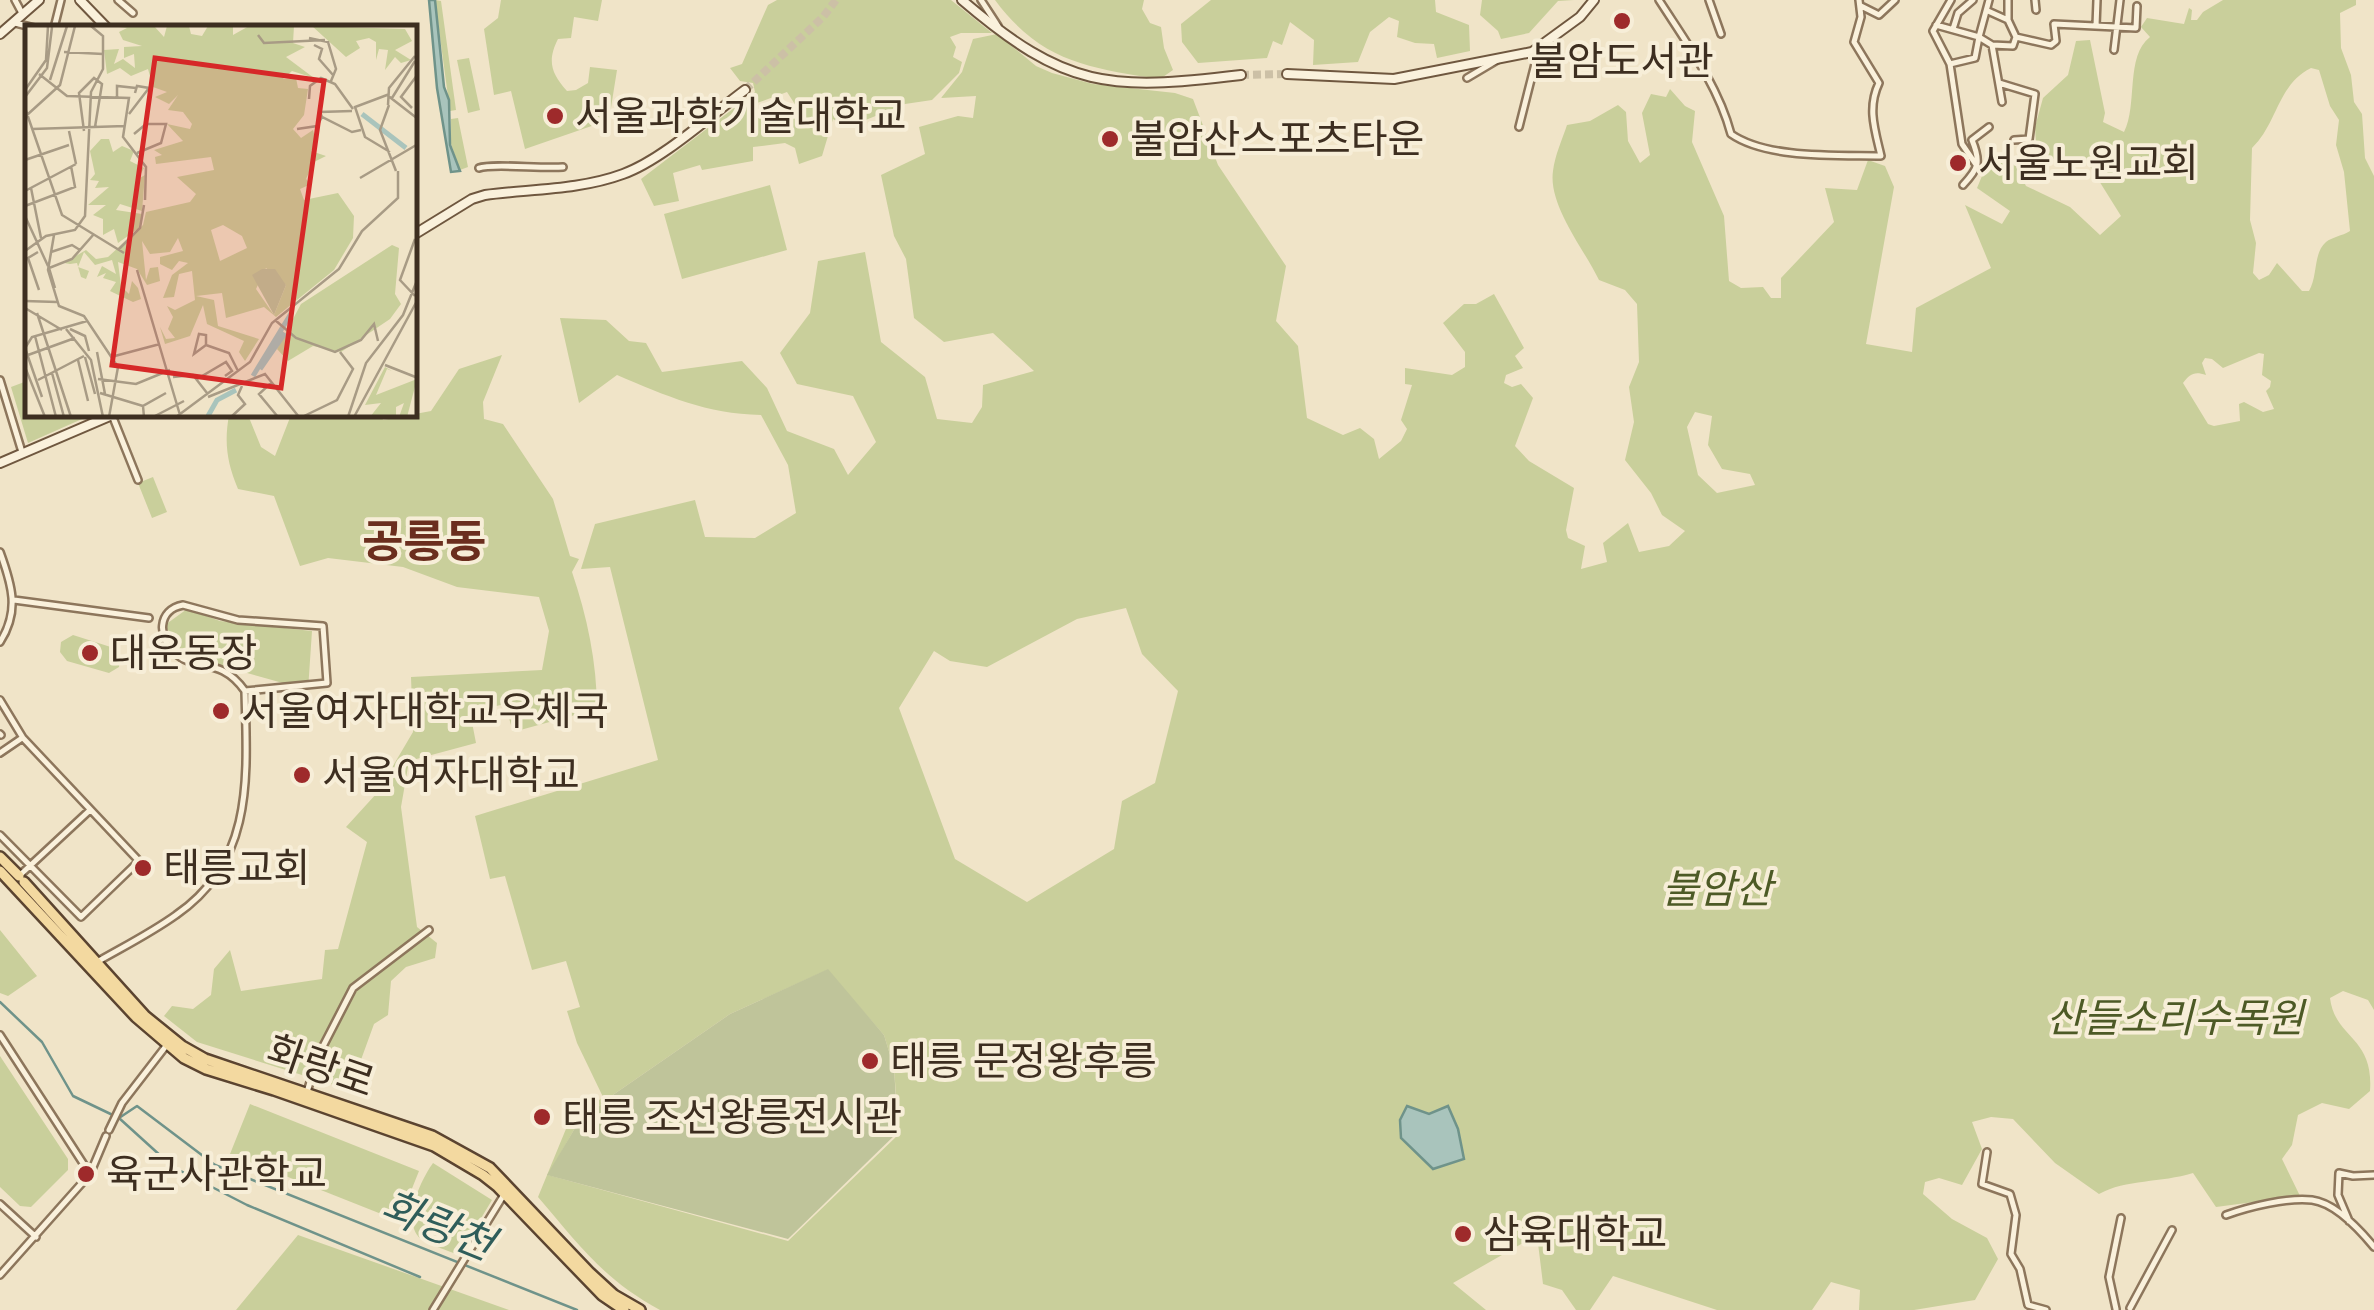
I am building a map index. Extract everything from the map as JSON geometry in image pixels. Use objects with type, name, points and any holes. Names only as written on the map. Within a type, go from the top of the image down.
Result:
[{"type":"main road","name":"화랑로","points":[[0,857],[136,1018],[206,1070],[306,1096],[434,1146],[507,1190],[590,1273],[640,1310]]},
{"type":"main road","name":"화랑로","points":[[0,871],[94,964]]},
{"type":"main road","name":"화랑로","points":[[507,1190],[602,1296],[624,1310]]},
{"type":"street","points":[[15,0],[22,15]]},
{"type":"street","points":[[0,34],[39,0]]},
{"type":"street","points":[[55,25],[61,0]]},
{"type":"street","points":[[80,0],[104,25]]},
{"type":"street","points":[[118,0],[133,13]]},
{"type":"street","points":[[962,0],[1040,57],[1092,80],[1152,84],[1241,74]]},
{"type":"street","points":[[981,0],[998,26]]},
{"type":"street","points":[[1287,74],[1394,79],[1499,59],[1540,47],[1580,17],[1594,0]]},
{"type":"street","points":[[1659,0],[1703,68],[1726,116],[1730,134],[1746,145],[1826,155],[1881,156],[1872,115],[1878,83],[1854,42],[1860,3],[1878,15],[1895,0]]},
{"type":"street","points":[[1708,0],[1721,34]]},
{"type":"street","points":[[1951,0],[1933,31],[1950,64],[1962,144],[1977,166]]},
{"type":"street","points":[[1954,28],[1958,13],[1973,0]]},
{"type":"street","points":[[1950,64],[1975,58],[1989,0]]},
{"type":"street","points":[[1936,25],[1992,44],[2014,46],[2016,37],[2008,20],[2008,0]]},
{"type":"street","points":[[2035,0],[2036,10]]},
{"type":"street","points":[[2096,26],[2097,0]]},
{"type":"street","points":[[2114,50],[2120,0]]},
{"type":"street","points":[[2016,37],[2051,45],[2056,41],[2054,24],[2136,28],[2137,6]]},
{"type":"street","points":[[1988,12],[2008,20]]},
{"type":"street","points":[[14,22],[25,25]]},
{"type":"street","points":[[1992,44],[2002,102]]},
{"type":"street","points":[[1519,127],[1540,47]]},
{"type":"street","points":[[1468,78],[1499,59]]},
{"type":"street","points":[[1999,84],[2035,94],[2029,138],[2014,140]]},
{"type":"street","points":[[418,232],[485,195],[625,174],[745,90]]},
{"type":"street","points":[[1963,185],[1979,169],[1980,158],[1972,140],[1989,127]]},
{"type":"street","points":[[479,168],[563,167]]},
{"type":"street","points":[[0,380],[22,455]]},
{"type":"street","points":[[0,463],[105,418]]},
{"type":"street","points":[[113,418],[138,480]]},
{"type":"street","points":[[0,552],[14,600],[9,627],[0,642]]},
{"type":"street","points":[[14,600],[148,618]]},
{"type":"street","points":[[94,964],[180,914],[214,879],[233,846],[247,789],[245,691],[223,669],[177,655],[164,637],[161,622],[167,612],[183,605],[238,620],[323,626],[327,683],[245,691]]},
{"type":"street","points":[[0,700],[23,738],[139,861],[81,918],[0,835]]},
{"type":"street","points":[[0,753],[23,738]]},
{"type":"street","points":[[22,879],[30,866],[90,810]]},
{"type":"street","points":[[306,1096],[318,1056],[353,988],[429,930]]},
{"type":"street","points":[[0,1035],[90,1174]]},
{"type":"street","points":[[0,1275],[90,1174],[122,1104],[170,1042]]},
{"type":"street","points":[[1987,1152],[1982,1184],[2010,1194],[2015,1204],[2011,1254],[2020,1269],[2028,1305],[2046,1310]]},
{"type":"street","points":[[2349,1221],[2338,1195],[2339,1172],[2374,1175]]},
{"type":"street","points":[[433,1310],[507,1190]]},
{"type":"street","points":[[2226,1215],[2270,1204],[2310,1200],[2349,1221],[2374,1247]]},
{"type":"street","points":[[0,1204],[36,1237]]},
{"type":"street","points":[[2121,1218],[2110,1277],[2116,1309],[2131,1309],[2172,1230]]},
{"type":"green space","points":[[435,0],[441,1],[456,110],[450,111]]},
{"type":"green space","points":[[501,0],[602,0],[598,21],[574,17],[571,38],[558,39],[552,60],[554,72],[567,91],[588,83],[590,67],[617,70],[609,120],[525,149],[511,91],[494,95],[484,29],[498,18]]},
{"type":"green space","points":[[777,0],[951,0],[992,33],[950,37],[956,47],[953,57],[962,62],[959,73],[932,100],[905,104],[846,128],[833,119],[822,156],[799,164],[795,148],[785,143],[753,147],[753,161],[702,170],[700,165],[673,173],[679,201],[654,206],[641,179],[755,92],[753,83],[740,81],[730,68],[742,64],[768,5]],"holes":[[[787,92],[800,112],[778,124],[770,111],[764,109],[754,115],[748,110]]]},
{"type":"green space","points":[[995,0],[1144,0],[1142,9],[1150,23],[1161,27],[1173,70],[1160,79],[1068,59],[1030,37]]},
{"type":"green space","points":[[1211,0],[1435,0],[1436,12],[1469,25],[1470,51],[1437,58],[1434,44],[1397,37],[1399,21],[1389,17],[1370,32],[1358,62],[1313,65],[1314,40],[1290,22],[1282,45],[1273,41],[1267,58],[1198,63],[1182,42],[1181,24]]},
{"type":"green space","points":[[1482,0],[1574,0],[1558,1],[1529,33],[1501,39],[1498,31],[1480,15]]},
{"type":"green space","name":"불암산","points":[[2223,0],[2356,0],[2356,5],[2340,13],[2341,48],[2351,75],[2354,102],[2362,114],[2365,158],[2374,176],[2374,1010],[2368,1000],[2343,991],[2330,998],[2333,1012],[2366,1059],[2370,1091],[2349,1109],[2322,1103],[2298,1115],[2292,1145],[2282,1159],[2300,1196],[2216,1207],[2193,1173],[2121,1186],[2099,1194],[2055,1163],[2013,1119],[1991,1117],[1972,1122],[1982,1149],[1962,1185],[1939,1178],[1925,1182],[1923,1194],[1952,1219],[1987,1238],[1998,1259],[1975,1300],[1914,1310],[1859,1310],[1860,1290],[1831,1282],[1812,1310],[1717,1310],[1613,1276],[1590,1310],[1576,1310],[1562,1290],[1543,1284],[1537,1235],[1453,1283],[1486,1310],[660,1310],[607,1273],[538,1197],[568,1124],[603,1097],[577,1043],[567,1011],[580,1007],[566,961],[532,970],[505,876],[490,879],[475,816],[658,760],[610,567],[581,569],[595,524],[695,500],[705,537],[755,538],[796,513],[788,465],[761,415],[704,407],[617,375],[579,403],[560,318],[606,320],[629,341],[646,343],[662,372],[742,361],[767,388],[787,431],[834,449],[848,475],[876,442],[853,396],[797,384],[780,353],[810,313],[818,261],[865,252],[881,342],[925,377],[937,419],[972,423],[982,407],[983,385],[1034,371],[993,333],[944,342],[914,318],[906,259],[894,236],[881,175],[925,154],[919,127],[958,116],[973,118],[976,96],[941,98],[962,72],[973,39],[997,34],[1036,66],[1052,73],[1093,84],[1175,93],[1193,99],[1218,165],[1286,266],[1276,321],[1298,346],[1307,418],[1343,435],[1360,428],[1374,439],[1379,459],[1401,441],[1407,429],[1401,420],[1412,385],[1405,384],[1405,368],[1452,375],[1465,367],[1465,352],[1443,323],[1464,304],[1476,304],[1494,294],[1524,348],[1515,356],[1523,368],[1506,375],[1504,383],[1512,387],[1521,384],[1533,398],[1515,446],[1529,461],[1574,488],[1566,530],[1568,538],[1585,546],[1581,569],[1607,562],[1603,543],[1628,523],[1639,552],[1669,546],[1685,531],[1662,515],[1651,493],[1625,460],[1634,422],[1629,387],[1639,362],[1637,304],[1625,290],[1599,280],[1561,212],[1553,171],[1567,125],[1590,121],[1618,105],[1626,112],[1628,141],[1640,163],[1650,155],[1642,113],[1651,94],[1666,97],[1670,89],[1695,111],[1692,142],[1724,216],[1729,281],[1741,288],[1763,287],[1771,298],[1781,298],[1781,278],[1834,222],[1825,188],[1857,190],[1868,160],[1885,166],[1894,187],[1866,344],[1912,352],[1916,308],[1991,268],[1965,205],[2002,224],[2010,211],[1977,188],[1992,152],[2011,157],[2026,186],[2070,207],[2100,235],[2121,216],[2086,160],[2037,158],[2035,127],[2043,98],[2068,75],[2076,41],[2090,40],[2105,113],[2103,122],[2124,132],[2137,56],[2150,37],[2141,27],[2147,18],[2184,24],[2189,8],[2191,20],[2197,20]],"holes":[[[2311,68],[2319,70],[2330,106],[2339,120],[2336,145],[2344,172],[2350,231],[2328,240],[2322,247],[2309,291],[2302,291],[2277,263],[2269,275],[2259,280],[2253,273],[2256,243],[2250,220],[2252,148],[2300,75]],[[2264,354],[2262,375],[2271,381],[2266,391],[2274,409],[2263,412],[2244,402],[2239,404],[2240,421],[2208,424],[2183,383],[2193,374],[2206,375],[2202,363],[2205,358],[2223,368]],[[1695,412],[1712,416],[1708,445],[1722,469],[1750,474],[1755,485],[1717,493],[1698,475],[1687,427]],[[1126,608],[1142,654],[1178,691],[1155,783],[1122,801],[1114,849],[1027,902],[955,859],[899,708],[934,651],[950,661],[987,667],[1077,619]],[[827,970],[884,1035],[894,1068],[899,1134],[788,1241],[548,1175],[575,1128],[607,1099],[730,1014]]]},
{"type":"green space","points":[[469,58],[480,110],[468,113],[457,60]]},
{"type":"green space","points":[[458,118],[468,167],[460,170],[451,144],[451,119]]},
{"type":"green space","points":[[770,185],[787,250],[682,279],[664,214]]},
{"type":"green space","points":[[502,355],[483,402],[484,419],[503,424],[553,499],[570,556],[579,559],[572,572],[590,640],[597,709],[513,732],[505,704],[470,712],[476,743],[409,761],[401,807],[417,927],[437,943],[435,958],[406,967],[391,981],[388,1015],[374,1024],[350,1090],[197,1042],[164,1016],[172,1006],[193,1009],[211,995],[214,969],[230,950],[241,991],[322,979],[325,950],[338,949],[367,842],[346,827],[377,793],[413,732],[411,677],[542,670],[549,631],[539,597],[457,587],[403,567],[328,558],[300,566],[274,496],[238,489],[227,453],[229,418],[249,418],[261,447],[275,456],[290,418],[418,418],[418,413],[431,411],[459,369]]},
{"type":"green space","points":[[25,382],[25,418],[84,418],[28,443],[11,387]]},
{"type":"green space","points":[[153,477],[167,512],[152,518],[138,483]]},
{"type":"green space","points":[[187,609],[220,621],[312,631],[308,690],[183,655],[165,625]]},
{"type":"green space","name":"대운동장","points":[[73,635],[117,649],[119,667],[109,673],[67,661],[60,652],[61,642]]},
{"type":"green space","points":[[0,930],[37,976],[8,996],[0,993]]},
{"type":"green space","points":[[828,969],[884,1035],[894,1068],[898,1132],[788,1239],[547,1175],[575,1128],[607,1099],[730,1014]]},
{"type":"green space","points":[[0,1056],[68,1159],[68,1170],[31,1207],[20,1206],[0,1187]]},
{"type":"green space","points":[[250,1104],[419,1171],[399,1221],[230,1154]]},
{"type":"green space","points":[[433,1163],[492,1200],[459,1255],[421,1239],[412,1222],[415,1200]]},
{"type":"green space","points":[[298,1235],[509,1310],[236,1310]]},
{"type":"water","points":[[429,0],[435,0],[444,87],[449,100],[450,145],[460,171],[451,172],[437,88]]},
{"type":"water","points":[[1407,1106],[1429,1114],[1448,1106],[1464,1159],[1433,1169],[1401,1138],[1400,1120]]},
{"type":"waterway","name":"화랑천","points":[[0,1002],[42,1042],[73,1096],[119,1118],[137,1106],[215,1165],[577,1310]]},
{"type":"waterway","points":[[119,1118],[173,1167],[247,1205],[420,1277]]},
{"type":"tunnel","points":[[745,90],[836,0]]},
{"type":"tunnel","points":[[1241,75],[1287,74]]},
{"type":"place","name":"불암도서관","points":[[1622,21]]},
{"type":"place","name":"서울과학기술대학교","points":[[555,116]]},
{"type":"place","name":"불암산스포츠타운","points":[[1110,139]]},
{"type":"place","name":"서울노원교회","points":[[1958,163]]},
{"type":"place","name":"대운동장","points":[[90,653]]},
{"type":"place","name":"서울여자대학교우체국","points":[[221,711]]},
{"type":"place","name":"서울여자대학교","points":[[302,775]]},
{"type":"place","name":"태릉교회","points":[[143,868]]},
{"type":"place","name":"태릉 문정왕후릉","points":[[870,1061]]},
{"type":"place","name":"태릉 조선왕릉전시관","points":[[542,1117]]},
{"type":"place","name":"육군사관학교","points":[[86,1174]]},
{"type":"place","name":"삼육대학교","points":[[1463,1234]]},
{"type":"district","name":"공릉동","points":[[424,542]]},
{"type":"park label","name":"산들소리수목원","points":[[2175,1018]]}]
